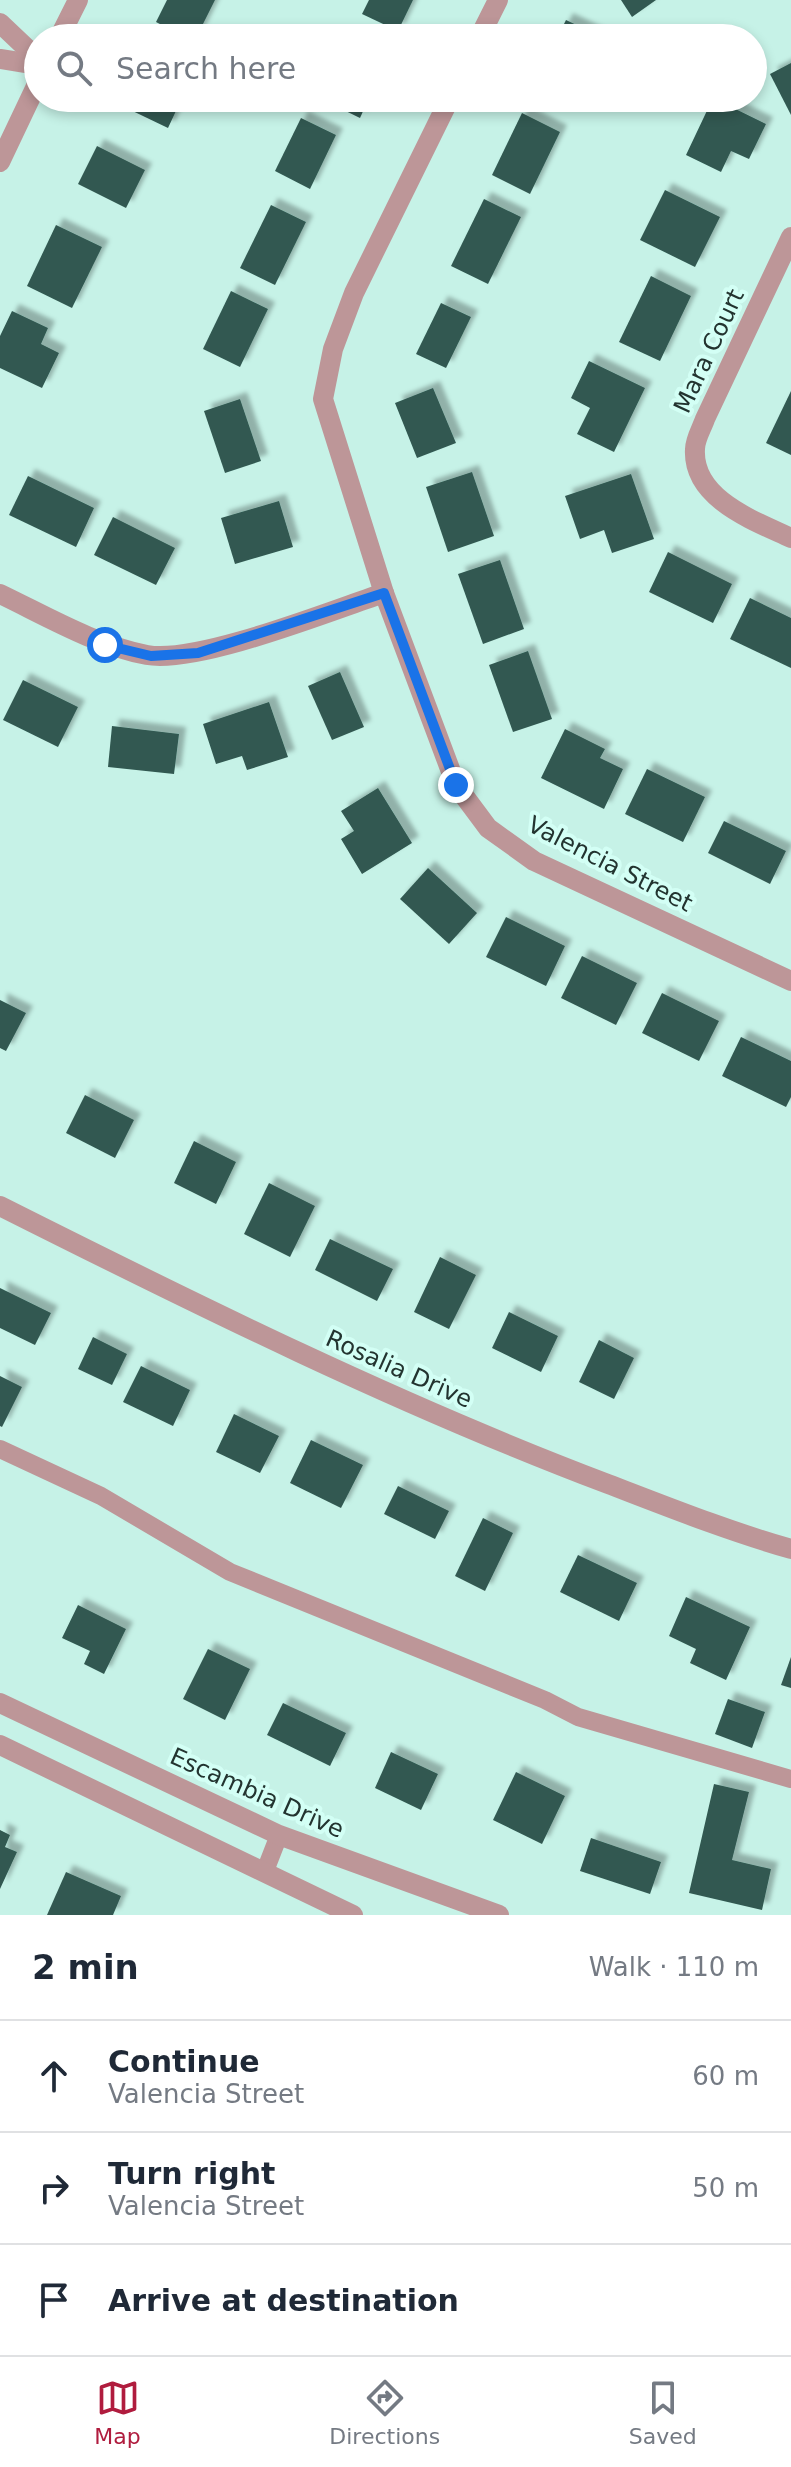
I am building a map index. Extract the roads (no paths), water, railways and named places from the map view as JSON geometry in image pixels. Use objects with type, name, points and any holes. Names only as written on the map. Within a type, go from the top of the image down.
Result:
[{"type":"street","points":[[66,24],[78,0]]},
{"type":"street","points":[[486,24],[498,0]]},
{"type":"street","points":[[0,23],[24,48]]},
{"type":"street","points":[[0,59],[24,61]]},
{"type":"street","points":[[0,162],[24,111]]},
{"type":"street","name":"Valencia Street","points":[[443,112],[354,293],[333,349],[323,399],[384,593],[456,785],[488,828],[534,861],[791,981]]},
{"type":"street","name":"Mara Court","points":[[791,237],[705,419],[695,449],[705,486],[735,511],[791,538]]},
{"type":"street","points":[[0,594],[105,645],[151,656],[198,653],[384,593]]},
{"type":"street","name":"Rosalia Drive","points":[[0,1206],[365,1385],[515,1449],[748,1537],[791,1549]]},
{"type":"street","name":"Escambia Drive","points":[[0,1703],[279,1835],[499,1915]]},
{"type":"street","points":[[0,1745],[353,1915]]},
{"type":"lane","points":[[0,1449],[101,1496],[230,1572],[545,1700],[578,1717],[791,1779]]},
{"type":"lane","points":[[265,1871],[279,1835]]}]
